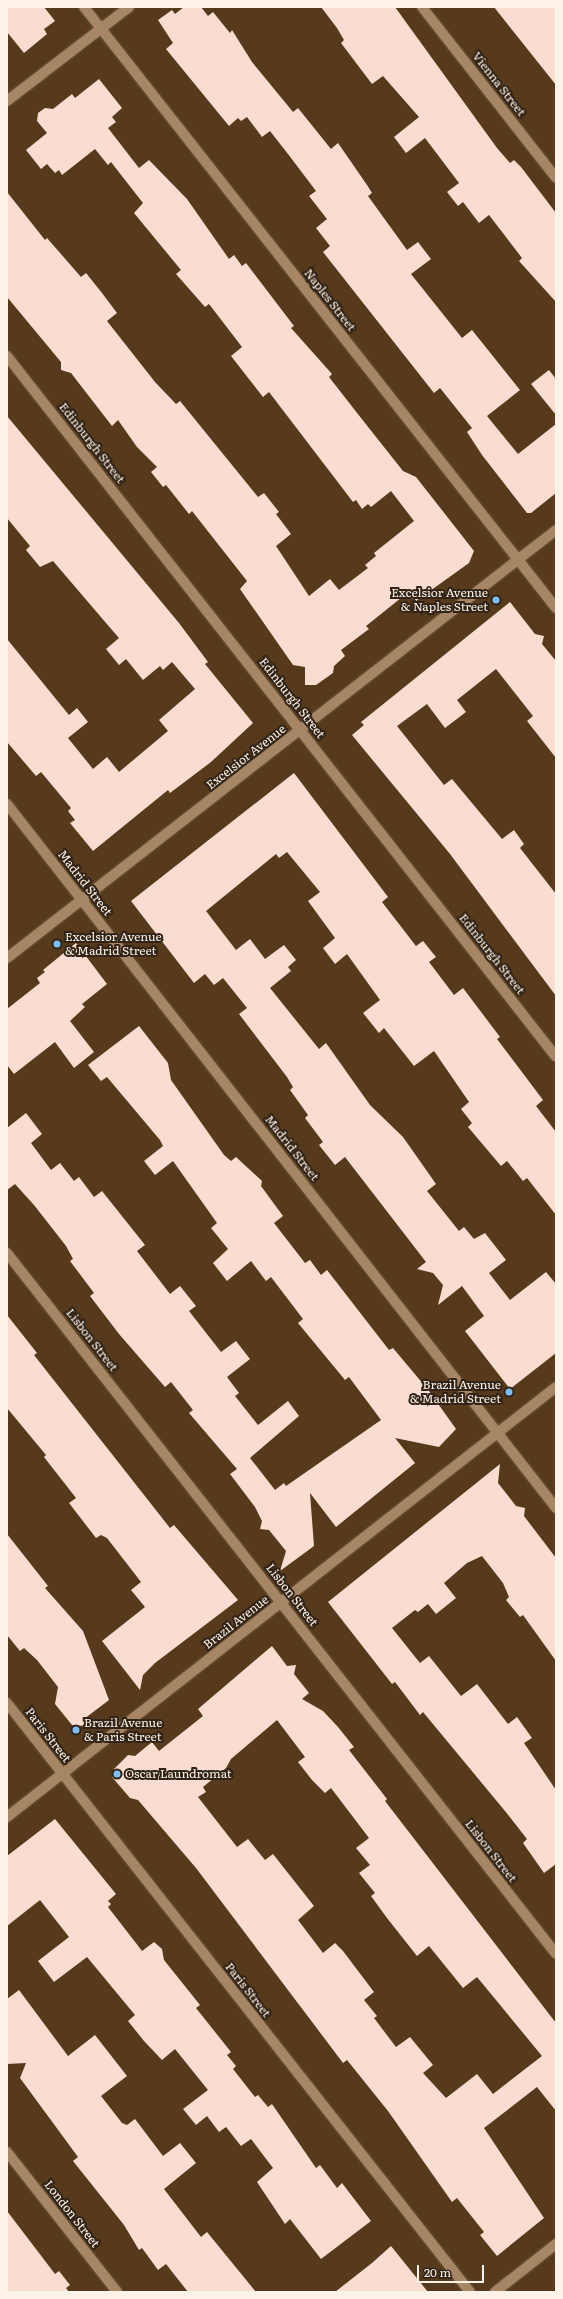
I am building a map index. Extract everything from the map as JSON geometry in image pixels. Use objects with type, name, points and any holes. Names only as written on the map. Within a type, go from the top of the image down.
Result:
[{"type":"street","name":"Naples Street","points":[[84,7],[556,608]]},
{"type":"street","points":[[7,101],[130,7]]},
{"type":"street","name":"Vienna Street","points":[[422,7],[556,178]]},
{"type":"street","name":"Edinburgh Street","points":[[7,356],[556,1057]]},
{"type":"street","name":"Excelsior Avenue","points":[[7,958],[301,731],[556,530]]},
{"type":"street","name":"Madrid Street","points":[[7,804],[556,1508]]},
{"type":"street","name":"Lisbon Street","points":[[7,1253],[556,1954]]},
{"type":"street","name":"Brazil Avenue","points":[[7,1817],[556,1387]]},
{"type":"street","name":"Paris Street","points":[[7,1703],[470,2292]]},
{"type":"street","name":"London Street","points":[[7,2152],[117,2292]]},
{"type":"street","points":[[495,2292],[556,2244]]},
{"type":"building","points":[[7,7],[44,7],[55,21],[44,29],[47,34],[24,53],[7,32]]},
{"type":"building","points":[[184,7],[201,7],[208,16],[213,12],[230,33],[232,30],[252,62],[293,112],[298,108],[331,149],[338,143],[372,193],[368,196],[407,250],[418,242],[431,259],[411,274],[462,338],[472,330],[520,390],[487,416],[518,454],[556,424],[556,493],[531,513],[527,513],[482,455],[467,432],[472,428],[440,388],[434,393],[323,252],[330,246],[316,228],[327,219],[309,196],[316,191],[270,131],[262,137],[247,117],[241,121],[238,118],[229,126],[166,49],[173,43],[158,20],[172,10],[175,14]]},
{"type":"building","points":[[321,7],[395,7],[497,148],[510,163],[514,160],[521,167],[556,213],[556,302],[519,261],[522,258],[489,215],[479,223],[463,202],[458,206],[447,192],[459,183],[425,138],[406,153],[394,137],[419,117],[383,76],[372,84],[341,43],[344,40]]},
{"type":"building","points":[[494,7],[556,7],[556,85],[517,36]]},
{"type":"building","points":[[99,79],[122,108],[112,117],[116,122],[108,128],[139,168],[149,160],[187,199],[229,259],[234,255],[242,266],[246,263],[294,326],[291,328],[332,374],[329,377],[361,418],[403,471],[416,477],[474,551],[469,563],[416,601],[406,594],[366,626],[369,629],[341,650],[345,656],[334,666],[333,673],[316,685],[305,685],[305,667],[293,665],[240,589],[247,581],[192,511],[189,514],[166,485],[163,487],[151,472],[157,467],[137,447],[118,420],[112,426],[71,373],[61,370],[61,362],[7,297],[7,192],[45,240],[47,238],[81,277],[86,273],[102,293],[117,313],[107,321],[155,382],[176,404],[180,401],[258,497],[264,493],[279,512],[276,514],[291,534],[276,546],[309,596],[330,579],[339,590],[368,568],[365,565],[376,556],[374,553],[414,521],[391,491],[371,507],[368,504],[362,509],[356,500],[353,502],[269,392],[263,397],[231,356],[242,347],[209,304],[205,307],[176,274],[181,270],[134,213],[143,203],[111,162],[108,165],[95,149],[62,175],[59,170],[55,173],[47,164],[41,169],[26,150],[47,133],[37,121],[38,113],[45,108],[53,109],[72,94],[75,98]]},
{"type":"building","points":[[549,370],[556,379],[556,415],[531,384]]},
{"type":"building","points":[[7,416],[179,623],[208,662],[205,664],[253,723],[211,762],[170,793],[168,790],[93,851],[70,823],[75,820],[68,811],[71,808],[41,772],[36,776],[7,742],[7,639],[69,715],[77,708],[88,722],[68,738],[93,769],[107,757],[119,772],[168,731],[159,720],[195,689],[172,662],[163,670],[160,666],[143,680],[126,659],[119,665],[106,649],[119,638],[53,561],[40,567],[26,550],[30,546],[7,518]]},
{"type":"building","points":[[510,602],[535,634],[544,636],[542,644],[556,661],[556,758],[527,721],[533,716],[496,669],[457,700],[466,712],[445,728],[427,704],[397,726],[444,785],[452,779],[502,839],[514,830],[524,844],[520,848],[556,894],[556,996],[450,854],[352,735],[364,725],[361,722]]},
{"type":"building","points":[[294,773],[388,897],[382,902],[416,946],[423,941],[436,957],[429,962],[454,995],[463,988],[500,1037],[497,1039],[543,1100],[536,1106],[556,1132],[556,1215],[527,1178],[523,1181],[507,1161],[501,1166],[468,1127],[472,1123],[461,1109],[469,1102],[434,1051],[414,1066],[384,1028],[379,1033],[363,1013],[380,1000],[347,954],[335,964],[323,948],[335,938],[308,901],[320,892],[287,852],[279,858],[276,854],[206,911],[236,950],[250,939],[265,959],[284,945],[296,960],[288,967],[291,971],[270,988],[319,1049],[326,1043],[370,1105],[403,1137],[436,1184],[427,1191],[459,1231],[464,1227],[474,1239],[485,1233],[506,1260],[489,1273],[510,1300],[546,1272],[556,1284],[556,1353],[510,1389],[465,1331],[484,1316],[462,1286],[438,1305],[443,1285],[433,1273],[417,1269],[426,1262],[345,1157],[335,1165],[319,1145],[323,1142],[305,1118],[308,1115],[290,1090],[293,1087],[287,1077],[239,1014],[247,1008],[223,978],[214,985],[205,974],[194,983],[131,901]]},
{"type":"building","points":[[76,943],[107,984],[82,1004],[85,1007],[70,1021],[94,1052],[74,1068],[55,1042],[14,1074],[7,1065],[7,1009],[40,983],[37,978],[45,972],[43,970]]},
{"type":"building","points":[[139,1026],[168,1063],[171,1080],[224,1155],[231,1161],[236,1157],[262,1181],[261,1186],[283,1216],[274,1223],[305,1263],[310,1260],[321,1275],[327,1270],[389,1350],[393,1348],[429,1391],[456,1429],[439,1447],[395,1438],[415,1463],[336,1527],[310,1493],[314,1546],[280,1571],[286,1551],[269,1530],[260,1529],[262,1521],[255,1507],[230,1474],[237,1469],[189,1413],[193,1410],[171,1382],[165,1387],[119,1334],[90,1296],[94,1293],[70,1261],[73,1259],[66,1246],[34,1205],[15,1184],[7,1190],[7,1128],[26,1113],[42,1134],[31,1143],[51,1170],[60,1163],[74,1181],[79,1177],[94,1197],[102,1191],[145,1245],[137,1251],[170,1294],[180,1286],[196,1306],[189,1311],[221,1352],[236,1341],[250,1359],[227,1377],[239,1393],[235,1396],[258,1425],[288,1401],[299,1416],[250,1458],[275,1490],[284,1483],[286,1486],[381,1420],[349,1377],[345,1380],[298,1323],[303,1319],[271,1277],[266,1281],[251,1261],[227,1281],[213,1263],[228,1249],[211,1228],[217,1223],[173,1161],[155,1175],[144,1161],[163,1146],[160,1140],[107,1077],[101,1081],[88,1065]]},
{"type":"building","points":[[7,1315],[37,1353],[34,1355],[170,1528],[174,1525],[238,1600],[155,1663],[143,1675],[140,1690],[102,1641],[145,1607],[131,1590],[141,1582],[107,1538],[101,1535],[96,1538],[69,1503],[76,1498],[44,1457],[46,1455],[7,1408]]},
{"type":"building","points":[[500,1464],[498,1483],[516,1506],[525,1508],[524,1516],[556,1558],[556,1661],[523,1615],[520,1617],[506,1600],[509,1597],[503,1583],[482,1556],[467,1563],[444,1583],[456,1598],[436,1614],[428,1604],[418,1612],[415,1610],[392,1628],[420,1663],[429,1656],[461,1696],[477,1684],[508,1724],[517,1717],[532,1738],[524,1743],[556,1790],[556,1864],[544,1873],[523,1843],[527,1839],[505,1811],[423,1712],[420,1715],[395,1682],[392,1684],[328,1602]]},
{"type":"building","points":[[7,1534],[48,1586],[45,1588],[83,1631],[109,1700],[84,1719],[84,1726],[72,1725],[55,1704],[58,1687],[37,1660],[24,1648],[20,1651],[7,1635]]},
{"type":"building","points":[[272,1646],[287,1666],[296,1665],[294,1674],[309,1693],[302,1699],[323,1711],[354,1747],[349,1750],[387,1799],[385,1801],[556,2023],[556,2111],[537,2087],[484,2128],[544,2218],[497,2256],[480,2235],[484,2232],[457,2198],[452,2202],[388,2111],[347,2060],[343,2063],[196,1868],[138,1800],[130,1798],[112,1777],[114,1769],[128,1755],[135,1756],[152,1742],[159,1751],[203,1716],[198,1709]],"holes":[[[277,1720],[305,1757],[298,1762],[312,1780],[325,1793],[331,1788],[369,1838],[356,1848],[370,1865],[359,1873],[375,1893],[371,1896],[417,1956],[429,1946],[463,1988],[477,1977],[542,2056],[493,2094],[477,2074],[446,2098],[423,2073],[433,2065],[410,2037],[396,2047],[374,2018],[377,2016],[364,2000],[374,1992],[343,1951],[335,1943],[323,1953],[298,1920],[314,1906],[273,1854],[265,1860],[248,1839],[237,1847],[198,1797],[206,1792],[203,1787],[226,1768],[231,1759]]]},
{"type":"building","points":[[55,1819],[116,1894],[108,1901],[111,1904],[108,1907],[142,1951],[154,1942],[162,1949],[164,1960],[200,2005],[196,2008],[231,2052],[227,2055],[236,2066],[233,2069],[255,2097],[258,2095],[268,2107],[272,2104],[316,2168],[320,2165],[337,2188],[342,2183],[371,2221],[321,2259],[290,2219],[285,2224],[257,2182],[273,2168],[251,2139],[241,2146],[226,2127],[219,2132],[207,2116],[196,2125],[183,2109],[208,2090],[175,2049],[162,2060],[144,2041],[128,2021],[135,2015],[87,1957],[54,1982],[38,1961],[69,1937],[40,1900],[7,1926],[7,1856]]},
{"type":"building","points":[[19,1990],[68,2056],[95,2035],[127,2076],[101,2096],[122,2123],[127,2125],[135,2119],[163,2156],[180,2143],[196,2163],[164,2189],[201,2237],[207,2232],[256,2292],[188,2292],[166,2264],[158,2270],[142,2248],[139,2250],[124,2225],[73,2161],[78,2157],[20,2078],[26,2063],[7,2064],[7,1999]]},
{"type":"building","points":[[7,2211],[55,2274],[59,2271],[70,2285],[66,2288],[69,2292],[7,2292]]},
{"type":"building","points":[[391,2246],[428,2292],[335,2292],[372,2263]]},
{"type":"place","name":"Excelsior Avenue & Naples Street","points":[[496,600]]},
{"type":"place","name":"Excelsior Avenue & Madrid Street","points":[[57,944]]},
{"type":"place","name":"Brazil Avenue & Madrid Street","points":[[509,1392]]},
{"type":"place","name":"Brazil Avenue & Paris Street","points":[[76,1730]]},
{"type":"place","name":"Oscar Laundromat","points":[[117,1774]]}]
